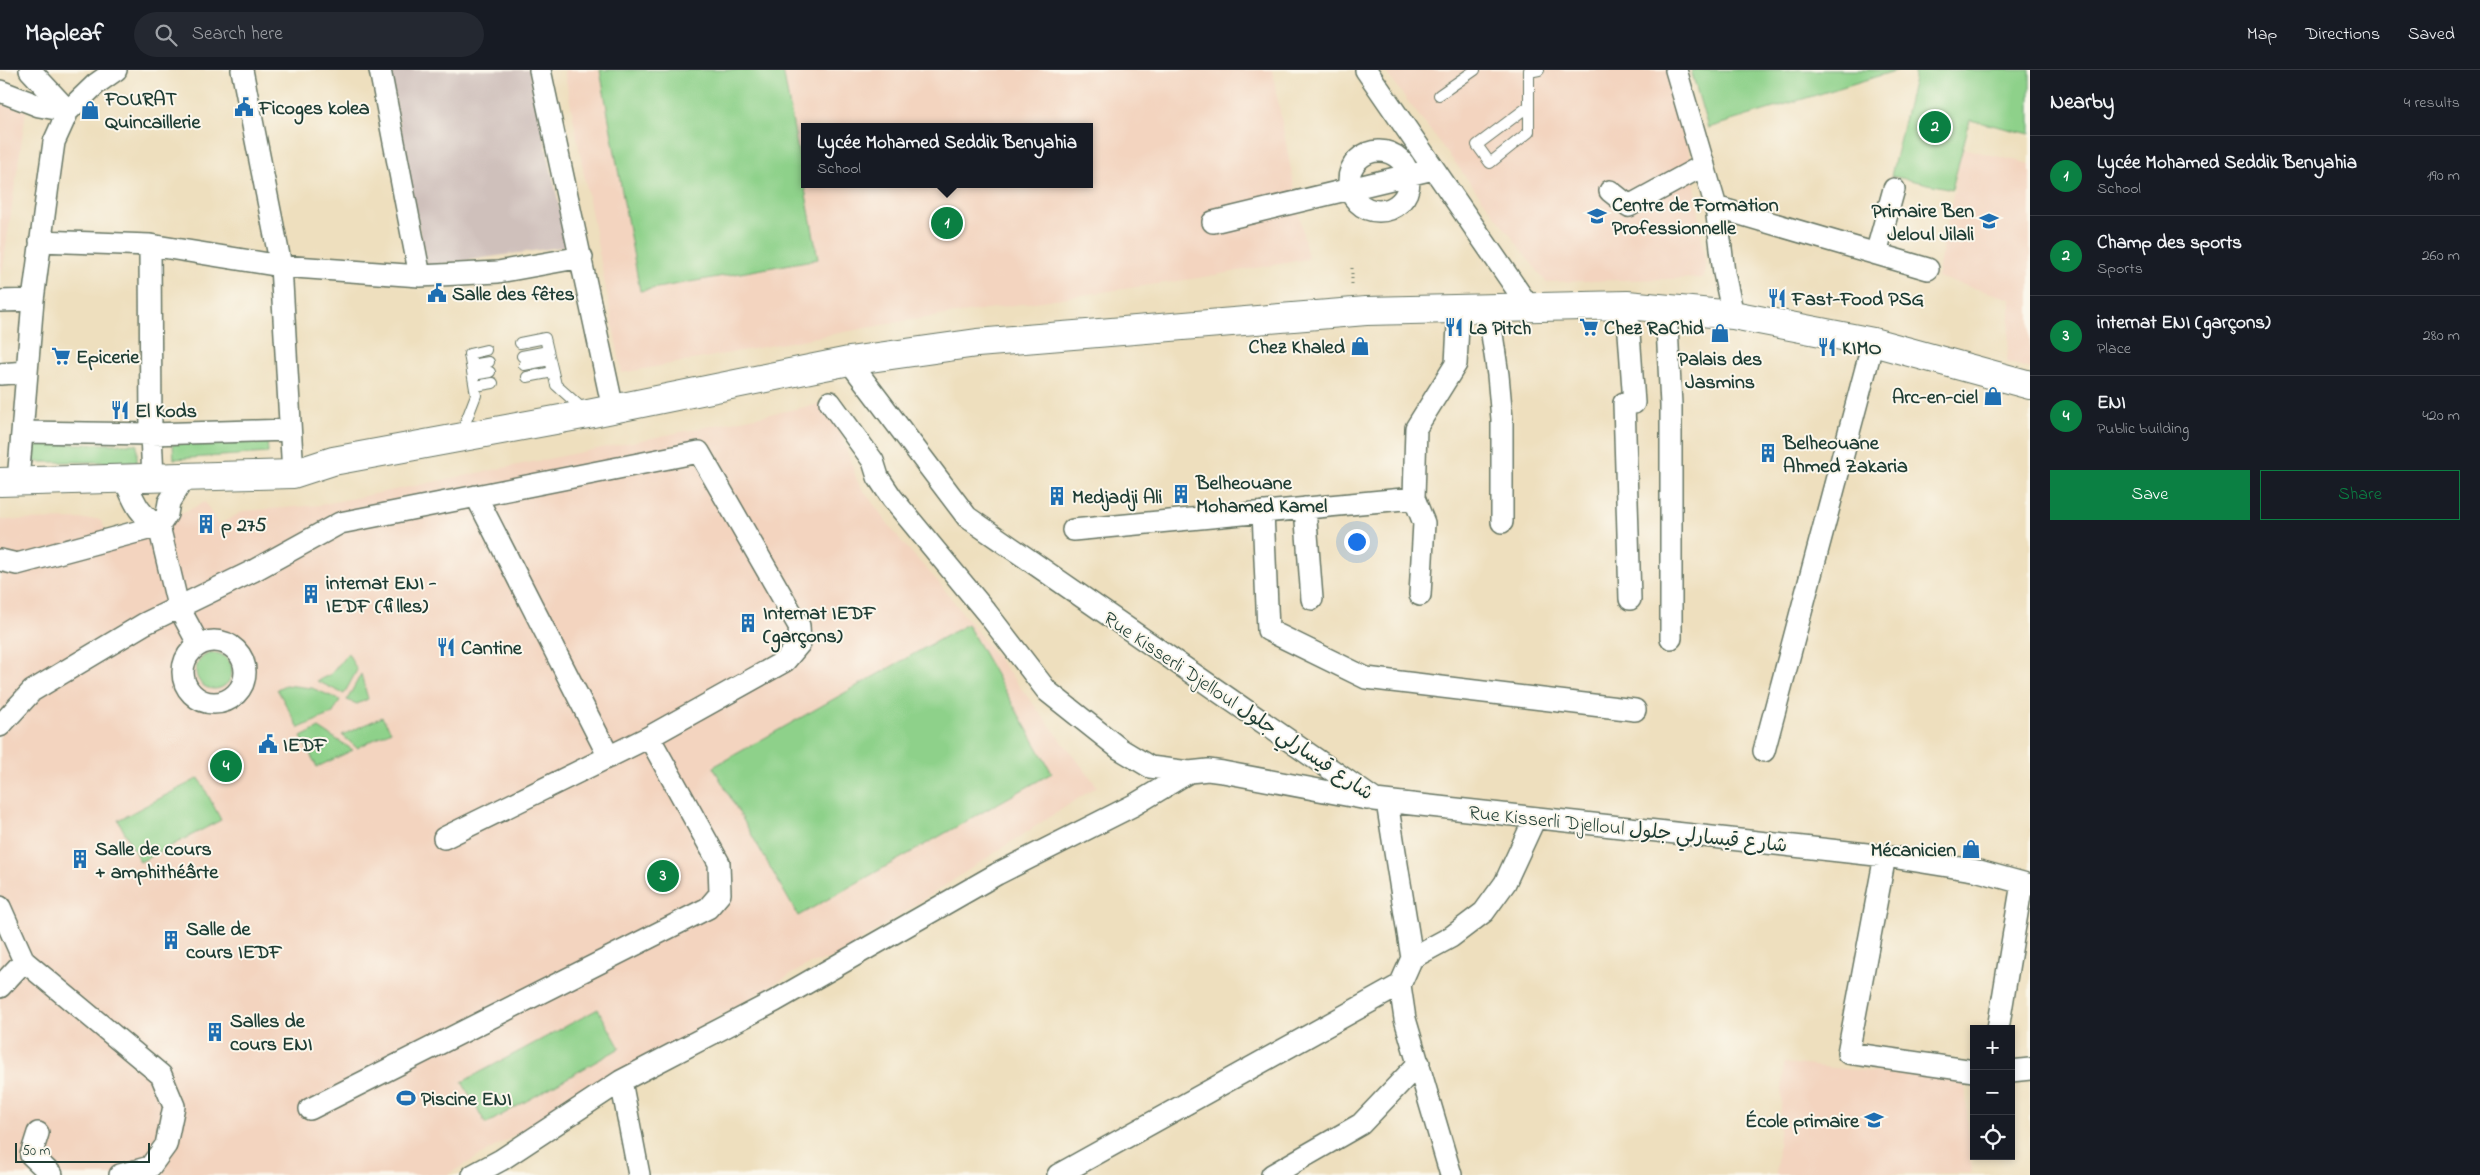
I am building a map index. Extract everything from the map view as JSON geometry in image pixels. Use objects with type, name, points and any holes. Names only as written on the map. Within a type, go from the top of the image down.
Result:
[{"type":"main road","points":[[9,482],[293,474],[332,461],[601,412],[849,361],[977,343],[1088,332],[1366,311],[1459,307],[1627,305],[1666,307],[1733,315],[1873,342],[2030,385]]},
{"type":"street","points":[[30,70],[68,110]]},
{"type":"street","points":[[9,482],[22,432],[33,300],[54,142],[68,110],[96,84],[116,70]]},
{"type":"street","points":[[242,70],[281,266],[293,474]]},
{"type":"street","points":[[380,70],[420,276]]},
{"type":"street","points":[[540,70],[582,257],[601,412]]},
{"type":"street","points":[[1366,70],[1529,307]]},
{"type":"street","points":[[1676,70],[1716,207],[1724,273],[1733,315]]},
{"type":"street","points":[[0,91],[39,106],[68,110]]},
{"type":"street","points":[[1374,152],[1383,152],[1396,157],[1405,166],[1408,175],[1409,184],[1405,196],[1396,206],[1388,210],[1380,211],[1367,208],[1356,200],[1350,189],[1350,176],[1353,167],[1362,157],[1374,152]]},
{"type":"street","points":[[1610,191],[1629,206],[1704,165]]},
{"type":"street","points":[[1213,222],[1433,169]]},
{"type":"street","points":[[1876,254],[1894,189]]},
{"type":"street","points":[[1716,207],[1928,269]]},
{"type":"street","points":[[40,242],[150,245],[281,266],[420,276],[498,272],[582,257]]},
{"type":"street","points":[[150,245],[152,478]]},
{"type":"street","points":[[0,301],[33,300]]},
{"type":"street","points":[[1627,305],[1634,403],[1624,403],[1630,599]]},
{"type":"street","points":[[1420,595],[1424,523],[1414,498],[1416,428],[1456,364],[1459,307]]},
{"type":"street","points":[[1488,307],[1502,419],[1502,522]]},
{"type":"street","points":[[1666,307],[1671,406],[1671,638]]},
{"type":"street","points":[[1764,751],[1873,342]]},
{"type":"street","name":"Rue Kisserli Djelloul شارع قيسارلي جلول","points":[[849,361],[967,517],[1381,801],[1885,856],[1979,872],[2026,884]]},
{"type":"street","points":[[0,374],[26,372]]},
{"type":"street","points":[[830,402],[872,461],[878,476],[892,498],[987,613],[1047,692],[1120,749],[1150,767],[1189,772],[1208,770],[1223,772],[1381,801],[1412,958],[1400,985],[1405,1019],[1451,1175]]},
{"type":"street","points":[[22,432],[151,434],[289,430]]},
{"type":"street","points":[[0,726],[32,692],[178,606],[253,571],[340,524],[699,452],[799,626],[800,643],[785,661],[649,738],[444,838]]},
{"type":"street","points":[[124,478],[138,508],[145,518],[159,526],[178,606],[199,645]]},
{"type":"street","points":[[0,560],[17,564],[159,526],[167,514],[169,502],[184,478]]},
{"type":"street","points":[[476,496],[609,757]]},
{"type":"street","points":[[1073,530],[1414,498]]},
{"type":"street","points":[[1305,508],[1312,599]]},
{"type":"street","points":[[1263,512],[1268,630],[1366,678],[1635,710]]},
{"type":"street","points":[[310,1109],[708,908],[720,894],[720,863],[649,738]]},
{"type":"street","points":[[473,1175],[501,1160],[622,1081],[775,1001],[997,874],[1134,805],[1189,772]]},
{"type":"street","points":[[1412,958],[1451,937],[1484,912],[1505,883],[1536,818]]},
{"type":"street","points":[[1885,856],[1848,1053],[1970,1069]]},
{"type":"street","points":[[1999,1025],[2026,884]]},
{"type":"street","points":[[0,907],[24,961],[160,1075],[174,1106],[166,1145],[150,1167],[120,1175]]},
{"type":"street","points":[[0,987],[24,961]]},
{"type":"street","points":[[1058,1175],[1400,985]]},
{"type":"street","points":[[1272,1175],[1361,1124],[1419,1063]]},
{"type":"street","points":[[2015,1071],[2030,1069]]},
{"type":"street","points":[[622,1081],[639,1175]]},
{"type":"street","points":[[38,1133],[30,1155],[52,1175]]},
{"type":"lane","points":[[1439,96],[1475,70]]},
{"type":"lane","points":[[1529,106],[1477,145],[1490,163],[1529,132],[1532,71]]},
{"type":"lane","points":[[520,344],[545,338],[556,385],[601,412]]},
{"type":"lane","points":[[460,437],[476,395],[469,354],[486,350]]},
{"type":"lane","points":[[523,360],[549,356]]},
{"type":"lane","points":[[472,370],[490,367]]},
{"type":"lane","points":[[527,377],[552,372]]},
{"type":"lane","points":[[475,386],[493,383]]},
{"type":"path","points":[[1352,268],[1352,288]]},
{"type":"shaded area","points":[[403,70],[529,70],[568,246],[426,266],[390,73]]},
{"type":"shaded area","points":[[564,70],[1272,70],[1308,259],[1198,278],[899,322],[622,373]]},
{"type":"shaded area","name":"Centre de Formation Professionnelle","points":[[1384,70],[1670,70],[1692,161],[1706,271],[1703,278],[1546,282]]},
{"type":"shaded area","points":[[0,102],[26,111],[2,274],[0,274]]},
{"type":"shaded area","name":"Primaire Ben Jeloul Jilali","points":[[1962,148],[2030,164],[2030,369],[2007,362],[2011,299],[1937,277]]},
{"type":"shaded area","points":[[830,402],[858,483],[901,541],[940,584],[1097,786],[834,958],[809,964],[447,1175],[0,1175],[0,520],[100,519],[114,547],[205,502],[218,525],[244,511],[320,505]]},
{"type":"shaded area","name":"École primaire","points":[[1784,1063],[1965,1081],[1971,1173],[1776,1175]]},
{"type":"green space","points":[[600,70],[783,70],[801,167],[801,188],[805,188],[818,259],[640,291]]},
{"type":"green space","points":[[1691,70],[1898,70],[1708,128]]},
{"type":"green space","points":[[1916,70],[2030,70],[2030,134],[1970,120],[1952,189],[1891,176]]},
{"type":"green space","points":[[267,438],[268,453],[174,459],[173,444]]},
{"type":"green space","points":[[29,444],[137,444],[137,462],[29,462]]},
{"type":"green space","points":[[967,624],[1052,773],[798,916],[713,767]]},
{"type":"green space","points":[[214,653],[227,658],[232,671],[227,684],[214,689],[201,684],[196,671],[201,658]]},
{"type":"green space","points":[[348,653],[357,670],[344,694],[317,681],[331,674]]},
{"type":"green space","points":[[361,674],[368,699],[357,704],[347,700]]},
{"type":"green space","points":[[285,685],[312,688],[340,700],[333,713],[299,728],[277,689]]},
{"type":"green space","points":[[382,717],[391,731],[357,748],[342,735]]},
{"type":"green space","points":[[319,728],[353,750],[317,767],[301,737]]},
{"type":"green space","points":[[199,778],[221,820],[140,862],[118,820]]},
{"type":"green space","points":[[598,1009],[620,1048],[486,1124],[462,1082]]},
{"type":"place","name":"Ficoges kolea","points":[[244,107]]},
{"type":"place","name":"FOURAT Quincaillerie","points":[[90,110]]},
{"type":"place","name":"Champ des sports","points":[[1935,127]]},
{"type":"place","name":"Centre de Formation Professionnelle","points":[[1597,216]]},
{"type":"place","name":"Primaire Ben Jeloul Jilali","points":[[1989,221]]},
{"type":"place","name":"Lycée Mohamed Seddik Benyahia","points":[[947,223]]},
{"type":"place","name":"Salle des fêtes","points":[[437,293]]},
{"type":"place","name":"Fast-Food PSG","points":[[1777,298]]},
{"type":"place","name":"La Pitch","points":[[1454,327]]},
{"type":"place","name":"Chez RaChid","points":[[1589,327]]},
{"type":"place","name":"Palais des Jasmins","points":[[1720,333]]},
{"type":"place","name":"Chez Khaled","points":[[1360,346]]},
{"type":"place","name":"KIMO","points":[[1827,347]]},
{"type":"place","name":"Epicerie","points":[[61,356]]},
{"type":"place","name":"Arc-en-ciel","points":[[1993,396]]},
{"type":"place","name":"El Kods","points":[[120,410]]},
{"type":"place","name":"Belheouane Ahmed Zakaria","points":[[1768,453]]},
{"type":"place","name":"Belheouane Mohamed Kamel","points":[[1181,494]]},
{"type":"place","name":"Medjadji Ali","points":[[1057,496]]},
{"type":"place","name":"p 275","points":[[206,524]]},
{"type":"place","name":"internat ENI - IEDF (filles)","points":[[311,594]]},
{"type":"place","name":"Internat IEDF (garçons)","points":[[748,623]]},
{"type":"place","name":"Cantine","points":[[446,647]]},
{"type":"place","name":"IEDF","points":[[268,744]]},
{"type":"place","name":"ENI","points":[[226,766]]},
{"type":"place","name":"Mécanicien","points":[[1971,849]]},
{"type":"place","name":"Salle de cours + amphithéârte","points":[[80,859]]},
{"type":"place","name":"internat ENI (garçons)","points":[[663,876]]},
{"type":"place","name":"Salle de cours IEDF","points":[[171,940]]},
{"type":"place","name":"Salles de cours ENI","points":[[215,1032]]},
{"type":"place","name":"Piscine ENI","points":[[406,1098]]},
{"type":"place","name":"École primaire","points":[[1874,1120]]}]
